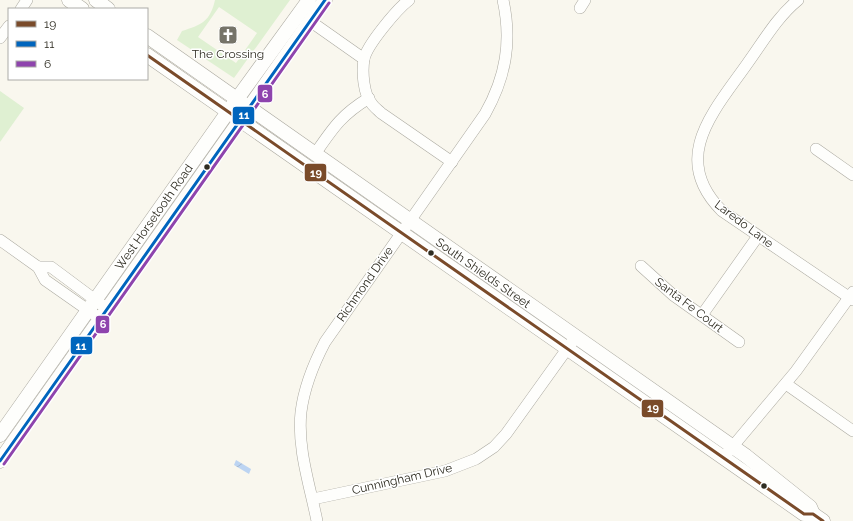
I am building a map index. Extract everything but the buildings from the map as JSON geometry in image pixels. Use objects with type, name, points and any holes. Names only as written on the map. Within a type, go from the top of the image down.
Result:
[{"type":"main road","points":[[69,0],[81,8]]},
{"type":"main road","points":[[96,0],[107,8]]},
{"type":"main road","name":"West Horsetooth Road","points":[[0,434],[237,99],[309,0]]},
{"type":"main road","name":"West Horsetooth Road","points":[[0,461],[325,0]]},
{"type":"main road","name":"South Shields Street","points":[[148,37],[315,154],[406,227]]},
{"type":"main road","name":"South Shields Street","points":[[148,56],[228,112],[406,227],[571,343],[723,458],[804,514],[818,518]]},
{"type":"main road","name":"South Shields Street","points":[[571,343],[732,446],[810,507],[818,518]]},
{"type":"street","points":[[409,0],[400,7],[383,27],[364,59],[365,83],[368,98],[371,104],[381,113],[452,162]]},
{"type":"street","name":"Richmond Drive","points":[[317,521],[302,450],[301,432],[301,411],[312,372],[325,342],[485,114],[500,82],[507,53],[508,35],[503,0]]},
{"type":"street","name":"Laredo Lane","points":[[798,0],[782,16],[710,118],[701,135],[698,147],[699,171],[710,197],[722,211],[758,236],[852,296]]},
{"type":"street","points":[[310,22],[364,59]]},
{"type":"street","points":[[0,38],[8,27]]},
{"type":"street","points":[[315,154],[337,122],[349,110],[368,98]]},
{"type":"street","points":[[816,149],[853,175]]},
{"type":"street","points":[[702,315],[758,236]]},
{"type":"street","points":[[0,240],[38,267],[51,267],[92,305],[104,314]]},
{"type":"street","name":"Santa Fe Court","points":[[641,266],[673,295],[739,342]]},
{"type":"street","points":[[723,458],[786,384],[852,296]]},
{"type":"street","name":"Cunningham Drive","points":[[313,499],[445,471],[476,459],[494,447],[506,434],[571,343]]},
{"type":"street","points":[[786,384],[853,431]]},
{"type":"green space","points":[[215,0],[290,0],[234,78],[177,40],[182,31],[204,22],[213,7]],"holes":[[[219,7],[257,33],[236,63],[198,37]]]},
{"type":"green space","points":[[0,91],[24,108],[0,142]]},
{"type":"water","points":[[236,460],[251,469],[249,474],[234,465]]},
{"type":"transit line","name":"11","points":[[0,461],[325,0]]},
{"type":"transit line","name":"6","points":[[4,464],[329,3]]},
{"type":"transit line","name":"19","points":[[148,56],[804,514],[813,514],[823,521]]},
{"type":"place","name":"The Crossing","points":[[228,35]]}]
